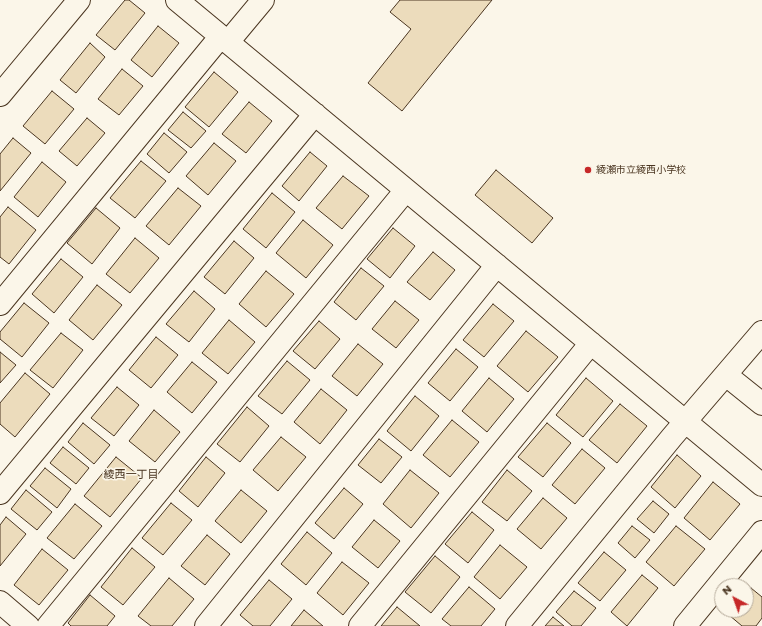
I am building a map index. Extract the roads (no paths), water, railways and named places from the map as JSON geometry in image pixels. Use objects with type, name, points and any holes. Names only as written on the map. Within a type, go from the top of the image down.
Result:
[{"type":"street","points":[[0,95],[79,0]]},
{"type":"street","points":[[177,0],[762,485]]},
{"type":"street","points":[[0,304],[225,39],[263,0]]},
{"type":"street","points":[[0,493],[315,114]]},
{"type":"street","points":[[48,626],[406,190]]},
{"type":"street","points":[[206,626],[497,265]]},
{"type":"street","points":[[517,626],[685,421],[762,332]]},
{"type":"street","points":[[360,626],[591,343]]},
{"type":"street","points":[[726,375],[759,397]]},
{"type":"street","points":[[691,624],[762,532]]},
{"type":"street","points":[[0,602],[28,626]]},
{"type":"place","name":"綾瀬市立綾西小学校","points":[[588,170]]},
{"type":"district","name":"綾西一丁目","points":[[131,475]]}]
